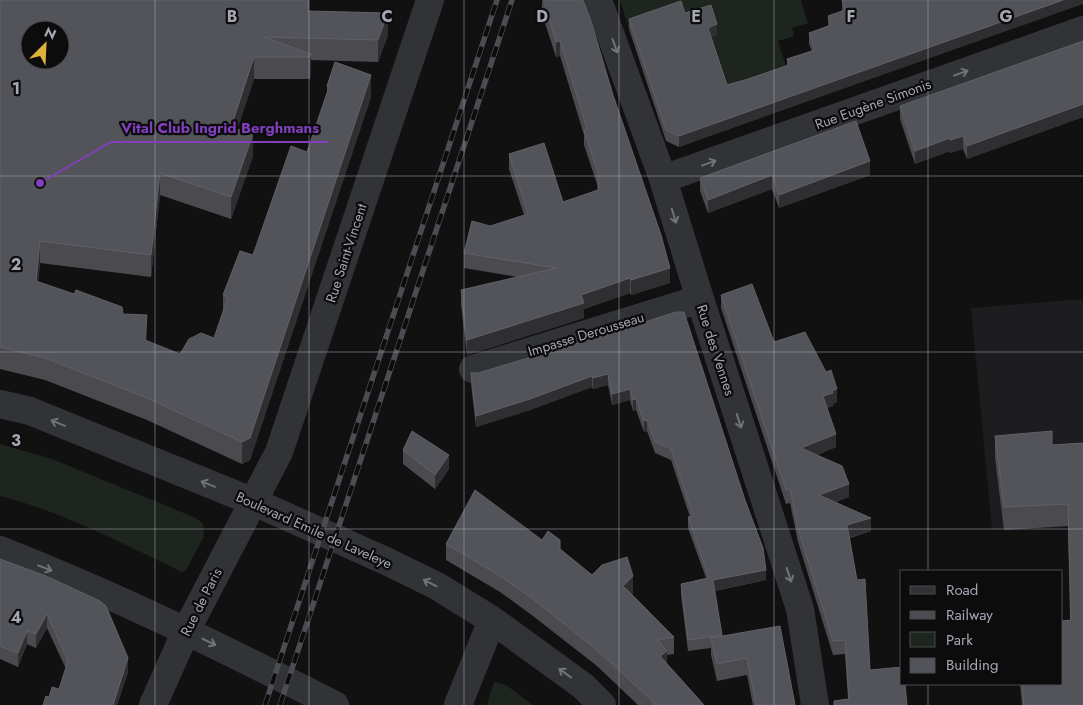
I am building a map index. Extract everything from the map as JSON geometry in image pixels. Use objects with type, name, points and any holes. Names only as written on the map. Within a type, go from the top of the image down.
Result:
[{"type":"street","name":"Rue Saint-Vincent","points":[[254,502],[279,452],[430,0]]},
{"type":"street","name":"Rue des Vennes","points":[[598,0],[663,179],[800,609],[815,705]]},
{"type":"street","name":"Rue Eugène Simonis","points":[[663,179],[1083,30]]},
{"type":"street","name":"Impasse Derousseau","points":[[473,369],[700,299]]},
{"type":"street","name":"Boulevard Emile de Laveleye","points":[[0,404],[30,411],[254,502],[437,586],[492,620],[583,686],[602,705]]},
{"type":"street","name":"Rue de Paris","points":[[153,705],[186,631],[254,502]]},
{"type":"street","points":[[0,550],[62,575],[186,631],[335,705]]},
{"type":"street","points":[[458,705],[492,620]]},
{"type":"shaded area","points":[[1083,299],[1083,527],[992,529],[971,308]]},
{"type":"green space","points":[[620,0],[801,0],[808,23],[792,28],[794,36],[778,41],[789,76],[727,97],[707,38],[717,35],[711,16],[685,24],[681,12],[629,29]]},
{"type":"green space","points":[[0,444],[52,459],[196,518],[203,524],[204,534],[186,570],[182,572],[70,520],[0,496]]},
{"type":"green space","points":[[495,682],[506,685],[533,705],[487,705]]},
{"type":"building","points":[[0,0],[308,0],[308,11],[388,13],[378,40],[264,37],[311,54],[310,57],[254,57],[231,127],[253,134],[231,197],[160,173],[151,255],[40,241],[36,281],[74,294],[76,290],[122,307],[123,314],[147,315],[145,340],[180,354],[189,339],[201,333],[214,338],[228,297],[223,295],[240,251],[253,255],[291,146],[307,152],[329,87],[327,86],[335,62],[371,75],[250,438],[242,442],[147,398],[45,358],[0,347]]},
{"type":"building","points":[[543,0],[583,0],[661,235],[670,268],[631,280],[630,278],[581,295],[584,303],[467,340],[461,290],[556,268],[464,253],[472,221],[490,226],[528,214],[509,154],[544,143],[563,202],[598,190],[598,173],[584,130],[587,129],[560,41],[556,42]]},
{"type":"building","points":[[842,0],[1063,0],[679,136],[666,130],[629,19],[681,1],[685,13],[711,5],[717,24],[708,28],[727,85],[789,65],[787,59],[815,50],[809,33],[831,25],[828,16],[845,10]]},
{"type":"building","points":[[1083,41],[1083,104],[967,146],[963,136],[950,140],[950,138],[915,151],[900,106]]},
{"type":"building","points":[[856,121],[870,161],[779,195],[772,175],[708,200],[700,178]]},
{"type":"building","points":[[752,284],[774,342],[805,332],[826,372],[831,370],[837,389],[832,391],[833,393],[823,396],[836,434],[801,448],[842,466],[849,484],[819,495],[871,518],[847,525],[857,580],[865,579],[870,670],[900,667],[900,685],[905,685],[907,705],[834,705],[834,701],[849,699],[845,640],[833,641],[798,529],[790,489],[786,490],[721,295]]},
{"type":"building","points":[[676,312],[684,312],[745,500],[763,548],[766,570],[713,580],[722,635],[688,640],[681,584],[709,578],[688,517],[693,516],[671,449],[655,442],[647,420],[644,421],[636,399],[633,400],[630,389],[612,394],[608,374],[593,378],[592,376],[530,399],[476,416],[471,373],[478,373]]},
{"type":"building","points":[[412,431],[449,455],[435,475],[403,450]]},
{"type":"building","points":[[1052,431],[1052,445],[1083,443],[1083,705],[1024,705],[1022,685],[1063,685],[1063,621],[1071,620],[1068,504],[1004,507],[995,436]]},
{"type":"building","points":[[475,490],[542,540],[548,531],[560,540],[560,549],[592,575],[602,565],[627,557],[633,576],[623,586],[674,637],[658,640],[667,651],[660,656],[704,705],[655,705],[597,650],[533,599],[500,576],[446,544]]},
{"type":"building","points":[[0,559],[46,576],[100,601],[106,606],[128,658],[113,705],[43,705],[46,696],[49,697],[52,687],[59,689],[68,661],[47,614],[36,634],[27,631],[18,653],[0,646]]},
{"type":"building","points":[[780,626],[795,705],[756,705],[747,658],[717,664],[711,638]]},
{"type":"railway","points":[[265,705],[497,0]]},
{"type":"railway","points":[[280,705],[512,0]]},
{"type":"place","name":"Vital Club Ingrid Berghmans","points":[[40,183]]}]
